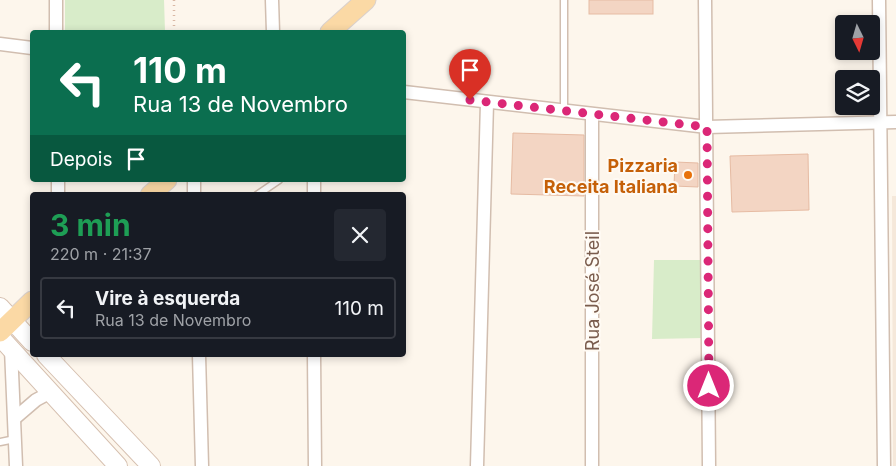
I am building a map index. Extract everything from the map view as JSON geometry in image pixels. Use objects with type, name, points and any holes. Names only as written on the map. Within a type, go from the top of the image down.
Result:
[{"type":"main road","points":[[332,30],[366,0]]},
{"type":"main road","points":[[153,192],[165,182]]},
{"type":"main road","points":[[4,320],[30,302]]},
{"type":"street","points":[[56,0],[56,30]]},
{"type":"street","points":[[272,0],[274,30]]},
{"type":"street","points":[[706,0],[709,466]]},
{"type":"street","points":[[879,0],[884,466]]},
{"type":"street","points":[[0,44],[30,48]]},
{"type":"street","points":[[406,92],[564,112],[707,127],[896,122]]},
{"type":"street","points":[[477,466],[487,102]]},
{"type":"street","name":"Rua José Steil","points":[[592,115],[592,466]]},
{"type":"street","points":[[4,320],[30,340]]},
{"type":"street","points":[[5,343],[118,466]]},
{"type":"street","points":[[5,343],[15,418],[16,466]]},
{"type":"street","points":[[48,357],[151,466]]},
{"type":"street","points":[[199,357],[202,466]]},
{"type":"street","points":[[314,357],[315,466]]},
{"type":"street","points":[[15,418],[36,400],[50,392]]},
{"type":"lane","points":[[564,0],[564,112]]},
{"type":"lane","points":[[262,192],[276,182]]},
{"type":"lane","points":[[0,442],[15,440]]},
{"type":"path","points":[[174,0],[174,30]]},
{"type":"shaded area","points":[[892,196],[896,196],[896,466],[893,466]]},
{"type":"green space","points":[[65,0],[164,0],[165,30],[65,30]]},
{"type":"green space","points":[[654,260],[703,260],[703,338],[652,339]]},
{"type":"building","points":[[589,0],[653,0],[653,14],[589,14]]},
{"type":"building","points":[[513,133],[584,135],[584,196],[511,194]]},
{"type":"building","points":[[808,154],[809,210],[732,212],[730,156]]},
{"type":"building","name":"Pizzaria Receita Italiana","points":[[675,162],[698,163],[698,187],[674,186]]},
{"type":"place","name":"Pizzaria Receita Italiana","points":[[688,175]]},
{"type":"route","points":[[470,100],[707,127],[709,386]]}]
